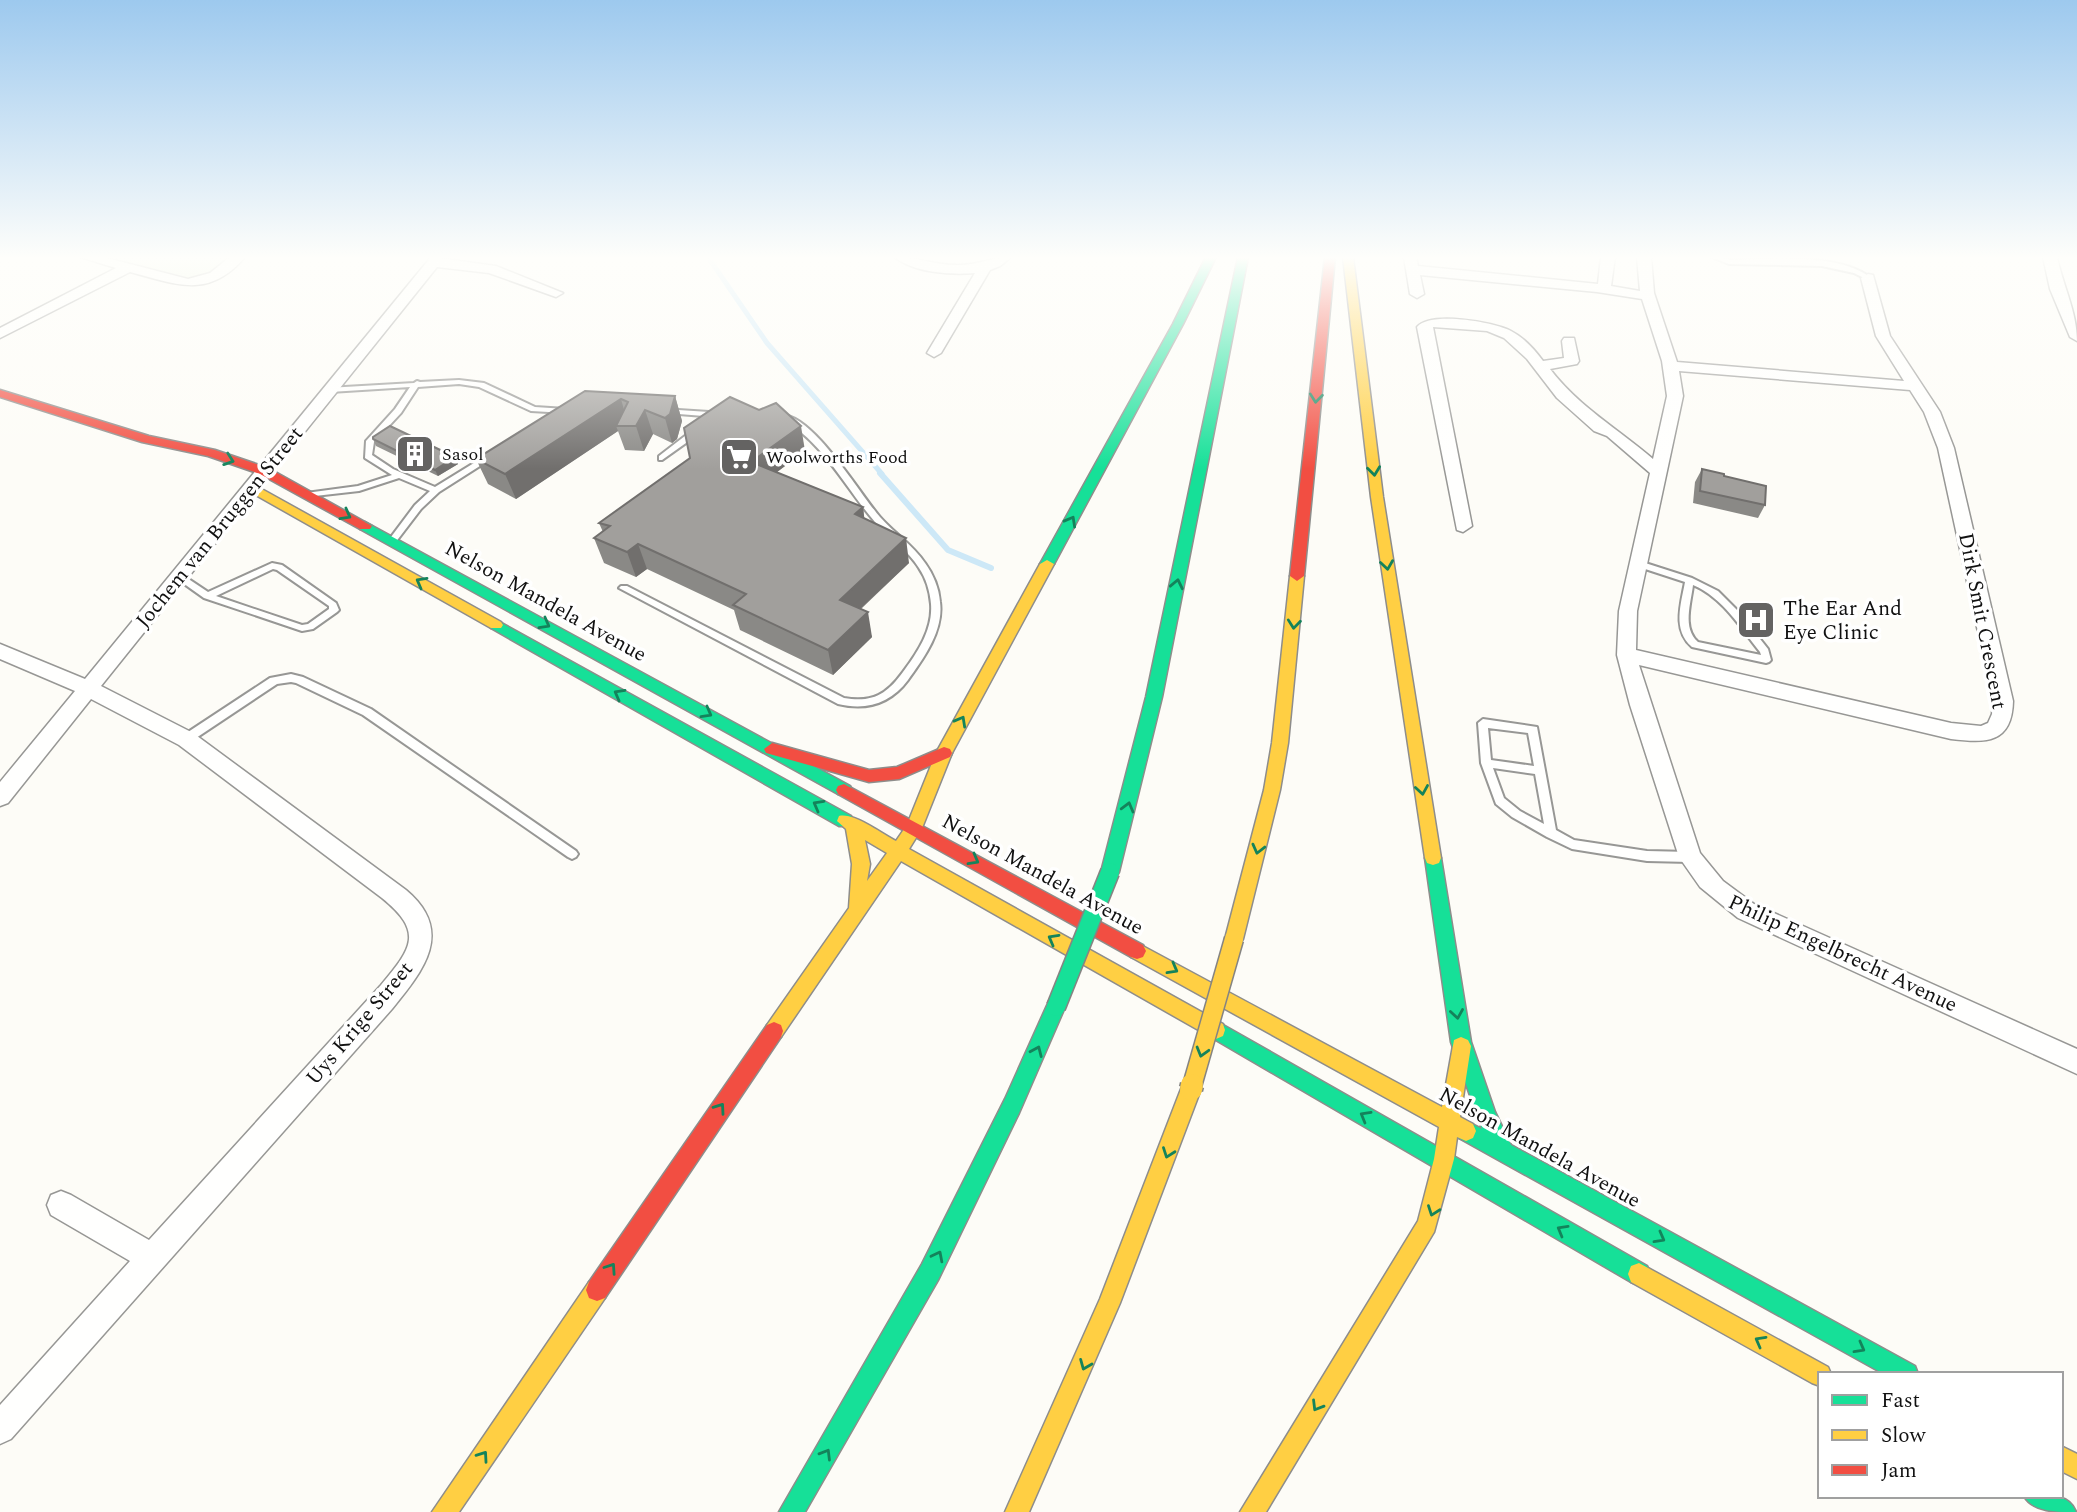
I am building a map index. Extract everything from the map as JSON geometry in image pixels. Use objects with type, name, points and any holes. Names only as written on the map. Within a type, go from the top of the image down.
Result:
[{"type":"main road","points":[[444,1512],[914,828],[944,752],[1176,328]]},
{"type":"main road","points":[[791,1512],[930,1272],[1007,1117],[1056,1007],[1110,872],[1154,697],[1228,328]]},
{"type":"main road","points":[[1017,1512],[1074,1391],[1147,1214],[1191,1089],[1234,939],[1272,790],[1280,743],[1323,328]]},
{"type":"main road","points":[[1357,328],[1377,497],[1461,1042],[1486,1115],[1504,1152]]},
{"type":"main road","name":"Nelson Mandela Avenue","points":[[0,393],[146,439],[211,453],[264,471],[1903,1372]]},
{"type":"main road","name":"Nelson Mandela Avenue","points":[[146,439],[158,448],[252,487],[853,824],[1262,1056],[1568,1234],[1818,1374]]},
{"type":"main road","points":[[772,749],[869,776],[899,773],[944,752]]},
{"type":"main road","points":[[853,824],[863,863],[861,889],[854,914]]},
{"type":"main road","points":[[1252,1512],[1427,1225],[1438,1197],[1445,1162],[1448,1120],[1461,1042]]},
{"type":"main road","points":[[2040,1498],[2064,1512]]},
{"type":"street","name":"Jochem van Bruggen Street","points":[[0,797],[381,328]]},
{"type":"street","points":[[934,353],[949,328]]},
{"type":"street","points":[[1425,328],[1463,526]]},
{"type":"street","points":[[1480,328],[1500,330],[1523,348],[1555,388],[1600,428],[1601,436],[1657,479]]},
{"type":"street","name":"Philip Engelbrecht Avenue","points":[[1659,328],[1675,386],[1674,407],[1629,611],[1627,655],[1640,705],[1690,857],[1704,878],[1724,897],[1746,911],[2077,1062]]},
{"type":"street","points":[[1881,328],[1914,386]]},
{"type":"street","points":[[1538,366],[1572,360],[1569,341]]},
{"type":"street","points":[[1671,366],[1914,386]]},
{"type":"street","name":"Dirk Smit Crescent","points":[[1627,655],[1951,731],[1975,734],[1996,729],[2004,717],[2003,701],[1946,447],[1932,412],[1914,386]]},
{"type":"street","name":"Uys Krige Street","points":[[0,651],[88,688],[186,739],[390,891],[416,916],[421,935],[411,964],[383,1001],[0,1428]]},
{"type":"street","points":[[61,1205],[152,1258]]},
{"type":"lane","points":[[330,390],[417,383],[475,384],[534,409],[575,411]]},
{"type":"lane","points":[[417,383],[368,448],[370,460],[436,490]]},
{"type":"lane","points":[[553,418],[565,411]]},
{"type":"lane","points":[[660,411],[720,414]]},
{"type":"lane","points":[[663,458],[697,431],[709,414]]},
{"type":"lane","points":[[624,589],[842,701],[853,704],[879,701],[897,690],[930,637],[936,605],[927,573],[878,521],[820,445],[799,424],[777,415]]},
{"type":"lane","points":[[392,541],[418,507],[436,490],[495,454]]},
{"type":"lane","points":[[309,495],[359,488],[400,475]]},
{"type":"lane","points":[[1639,564],[1689,582],[1715,593],[1765,651],[1766,660],[1695,645],[1689,641],[1684,632],[1689,582]]},
{"type":"lane","points":[[178,576],[207,596],[302,628],[310,627],[334,610],[334,605],[279,567],[272,566],[207,596]]},
{"type":"lane","points":[[186,739],[274,681],[282,678],[299,680],[367,712],[572,855]]},
{"type":"lane","points":[[1551,834],[1533,730],[1483,723],[1486,763],[1500,801],[1551,834],[1572,844],[1647,856],[1690,857]]},
{"type":"lane","points":[[1486,763],[1540,771]]},
{"type":"building","points":[[585,391],[675,396],[670,414],[665,418],[645,410],[636,426],[616,426],[628,402],[621,399],[505,474],[476,459]]},
{"type":"building","points":[[730,397],[759,410],[776,403],[801,426],[751,462],[863,507],[855,514],[906,538],[840,600],[868,612],[828,650],[733,605],[746,594],[638,544],[627,552],[594,538],[610,526],[599,523],[690,458],[684,428]]},
{"type":"building","name":"Sasol","points":[[390,426],[455,457],[435,470],[373,439]]},
{"type":"building","points":[[1702,469],[1766,486],[1765,505],[1700,491]]},
{"type":"waterway","points":[[756,328],[882,474]]},
{"type":"waterway","points":[[880,473],[948,550],[991,568]]},
{"type":"traffic: fast","points":[[1047,564],[1176,328]]},
{"type":"traffic: fast","points":[[1110,872],[1154,697],[1229,328]]},
{"type":"traffic: fast","points":[[365,526],[844,790]]},
{"type":"traffic: fast","points":[[496,625],[845,821]]},
{"type":"traffic: fast","points":[[1433,858],[1461,1042],[1486,1115],[1504,1152]]},
{"type":"traffic: fast","points":[[1056,1007],[1110,872]]},
{"type":"traffic: fast","points":[[791,1512],[930,1272],[1012,1106],[1056,1007]]},
{"type":"traffic: fast","points":[[1216,1030],[1639,1274]]},
{"type":"traffic: fast","points":[[1466,1131],[1903,1372]]},
{"type":"traffic: fast","points":[[2040,1498],[2064,1512]]},
{"type":"traffic: slow","points":[[1357,328],[1377,497],[1433,858]]},
{"type":"traffic: slow","points":[[258,491],[496,625]]},
{"type":"traffic: slow","points":[[774,1031],[914,828],[944,753],[1047,564]]},
{"type":"traffic: slow","points":[[1234,939],[1272,790],[1280,743],[1297,576]]},
{"type":"traffic: slow","points":[[845,821],[1216,1030]]},
{"type":"traffic: slow","points":[[853,824],[861,864],[856,905]]},
{"type":"traffic: slow","points":[[1191,1089],[1234,939]]},
{"type":"traffic: slow","points":[[1137,951],[1466,1131]]},
{"type":"traffic: slow","points":[[1252,1512],[1427,1225],[1444,1159],[1461,1046]]},
{"type":"traffic: slow","points":[[1017,1512],[1109,1303],[1191,1089]]},
{"type":"traffic: slow","points":[[1639,1274],[1818,1374]]},
{"type":"traffic: slow","points":[[444,1512],[597,1290]]},
{"type":"traffic: slow","points":[[2063,1459],[2077,1467]]},
{"type":"traffic: jam","points":[[1297,576],[1323,328]]},
{"type":"traffic: jam","points":[[0,393],[146,439],[211,453],[264,471],[365,526]]},
{"type":"traffic: jam","points":[[772,749],[869,776],[899,773],[944,753]]},
{"type":"traffic: jam","points":[[844,790],[1137,951]]},
{"type":"traffic: jam","points":[[597,1290],[774,1031]]},
{"type":"place","name":"Sasol","points":[[415,454]]},
{"type":"place","name":"Woolworths Food","points":[[739,457]]},
{"type":"place","name":"The Ear And Eye Clinic","points":[[1756,620]]}]
